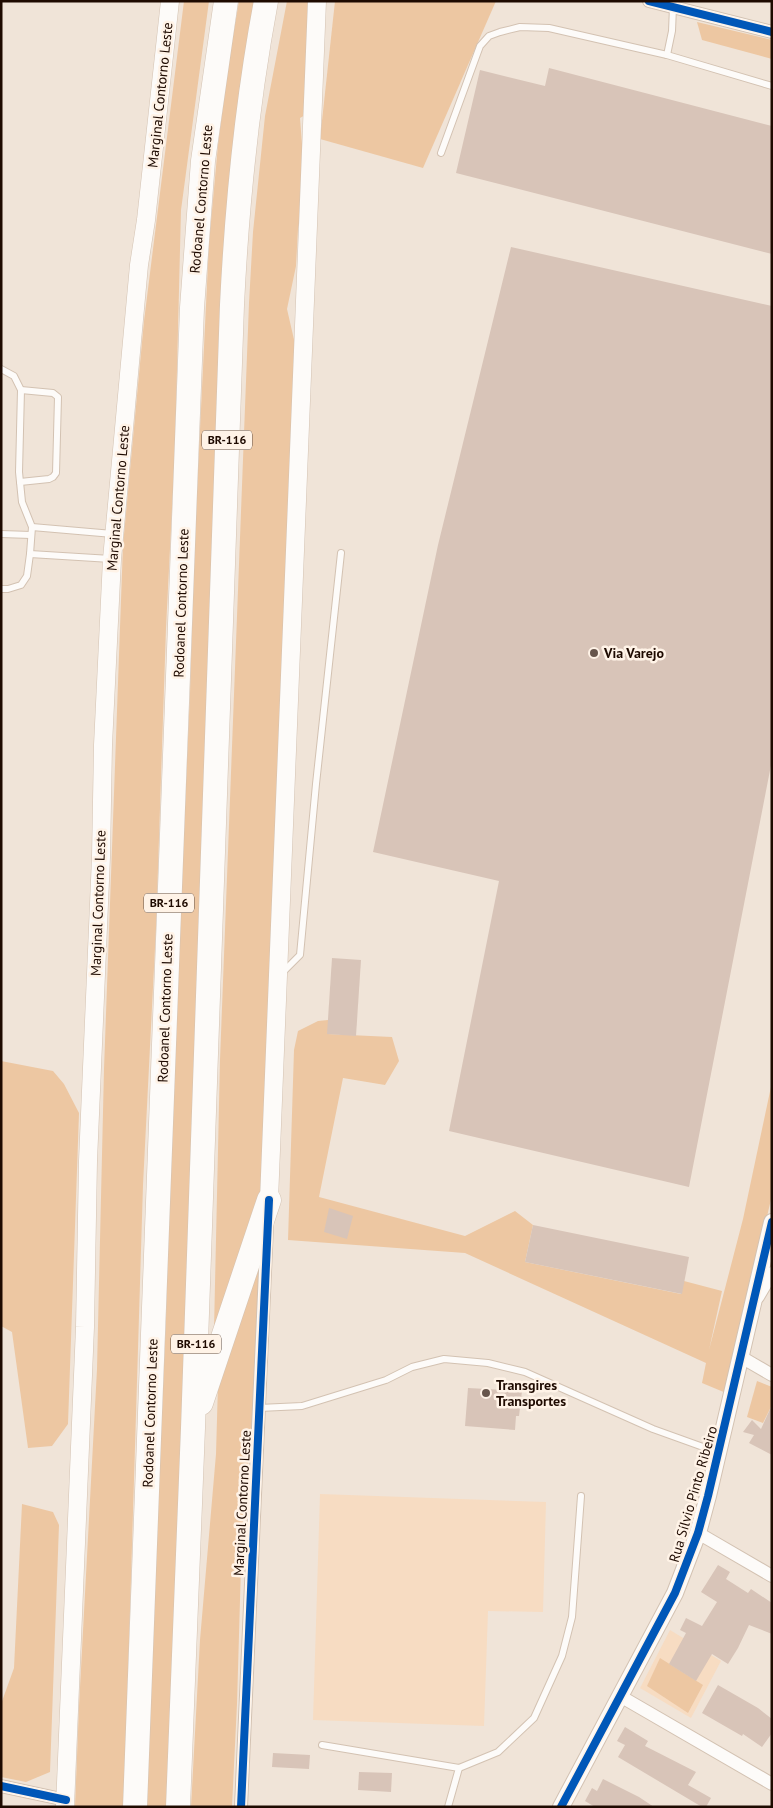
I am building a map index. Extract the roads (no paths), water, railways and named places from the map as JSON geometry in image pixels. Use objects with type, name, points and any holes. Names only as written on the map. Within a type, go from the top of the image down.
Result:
[{"type":"highway","name":"BR-116","points":[[178,1807],[232,305],[237,209],[247,118],[266,1]]},
{"type":"highway","name":"Rodoanel Contorno Leste","points":[[135,1807],[192,308],[203,161],[224,7]]},
{"type":"highway","points":[[193,1428],[268,1200]]},
{"type":"main road","name":"Marginal Contorno Leste","points":[[65,1803],[85,1327],[88,1161],[101,857],[103,745],[112,559],[139,265],[146,220],[170,1]]},
{"type":"main road","name":"Marginal Contorno Leste","points":[[268,1200],[317,1]]},
{"type":"street","points":[[649,1],[673,4],[772,32]]},
{"type":"street","name":"Marginal Contorno Leste","points":[[241,1807],[268,1200]]},
{"type":"street","name":"Rua Sílvio Pinto Ribeiro","points":[[561,1807],[675,1592],[698,1533],[719,1452],[772,1222]]},
{"type":"street","points":[[752,1307],[772,1273]]},
{"type":"street","points":[[741,1357],[772,1375]]},
{"type":"street","points":[[698,1533],[772,1576]]},
{"type":"street","points":[[620,1696],[772,1784]]},
{"type":"street","points":[[1,1786],[65,1803]]},
{"type":"lane","points":[[667,55],[672,32],[673,4]]},
{"type":"lane","points":[[441,153],[480,46],[489,36],[520,27],[549,28],[667,55],[772,86]]},
{"type":"lane","points":[[1,369],[14,376],[21,390],[20,482],[22,502],[32,527],[26,576],[21,585],[1,589]]},
{"type":"lane","points":[[20,482],[53,478],[56,473],[58,397],[53,392],[21,390]]},
{"type":"lane","points":[[32,527],[114,534]]},
{"type":"lane","points":[[1,534],[31,535]]},
{"type":"lane","points":[[278,977],[300,955],[341,553]]},
{"type":"lane","points":[[30,554],[112,559]]},
{"type":"lane","points":[[259,1408],[302,1406],[386,1380],[412,1367],[444,1359],[488,1363],[525,1372],[653,1429],[719,1452]]},
{"type":"lane","points":[[322,1745],[459,1768],[498,1752],[534,1718],[562,1656],[572,1617],[581,1496]]},
{"type":"lane","points":[[448,1807],[459,1768]]},
{"type":"place","name":"Via Varejo","points":[[594,653]]},
{"type":"place","name":"Transgires Transportes","points":[[486,1393]]}]
